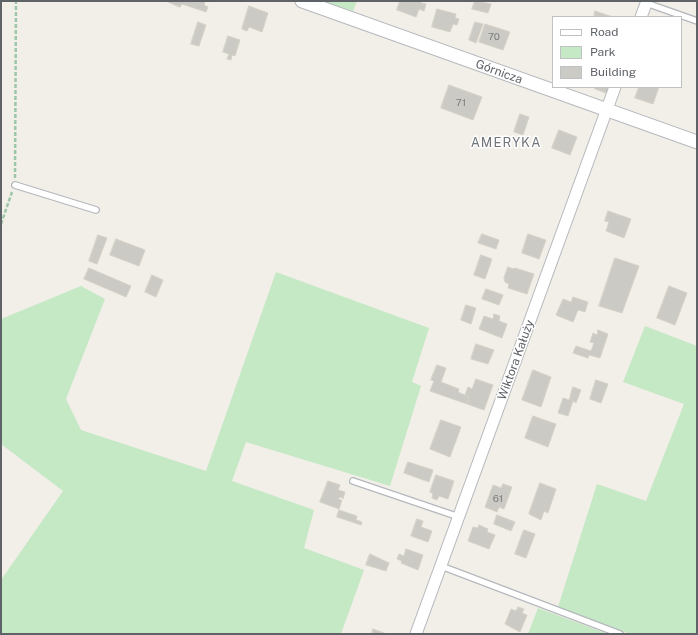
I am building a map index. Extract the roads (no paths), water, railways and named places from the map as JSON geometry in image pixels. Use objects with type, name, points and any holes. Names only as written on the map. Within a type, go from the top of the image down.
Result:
[{"type":"street","name":"Górnicza","points":[[302,1],[606,111],[697,142]]},
{"type":"street","points":[[641,16],[647,2]]},
{"type":"street","name":"Wiktora Kałuży","points":[[416,634],[616,88]]},
{"type":"lane","points":[[647,2],[697,21]]},
{"type":"lane","points":[[15,185],[96,210]]},
{"type":"lane","points":[[353,481],[459,517]]},
{"type":"lane","points":[[441,566],[620,634]]},
{"type":"district","name":"AMERYKA","points":[[506,143]]}]
